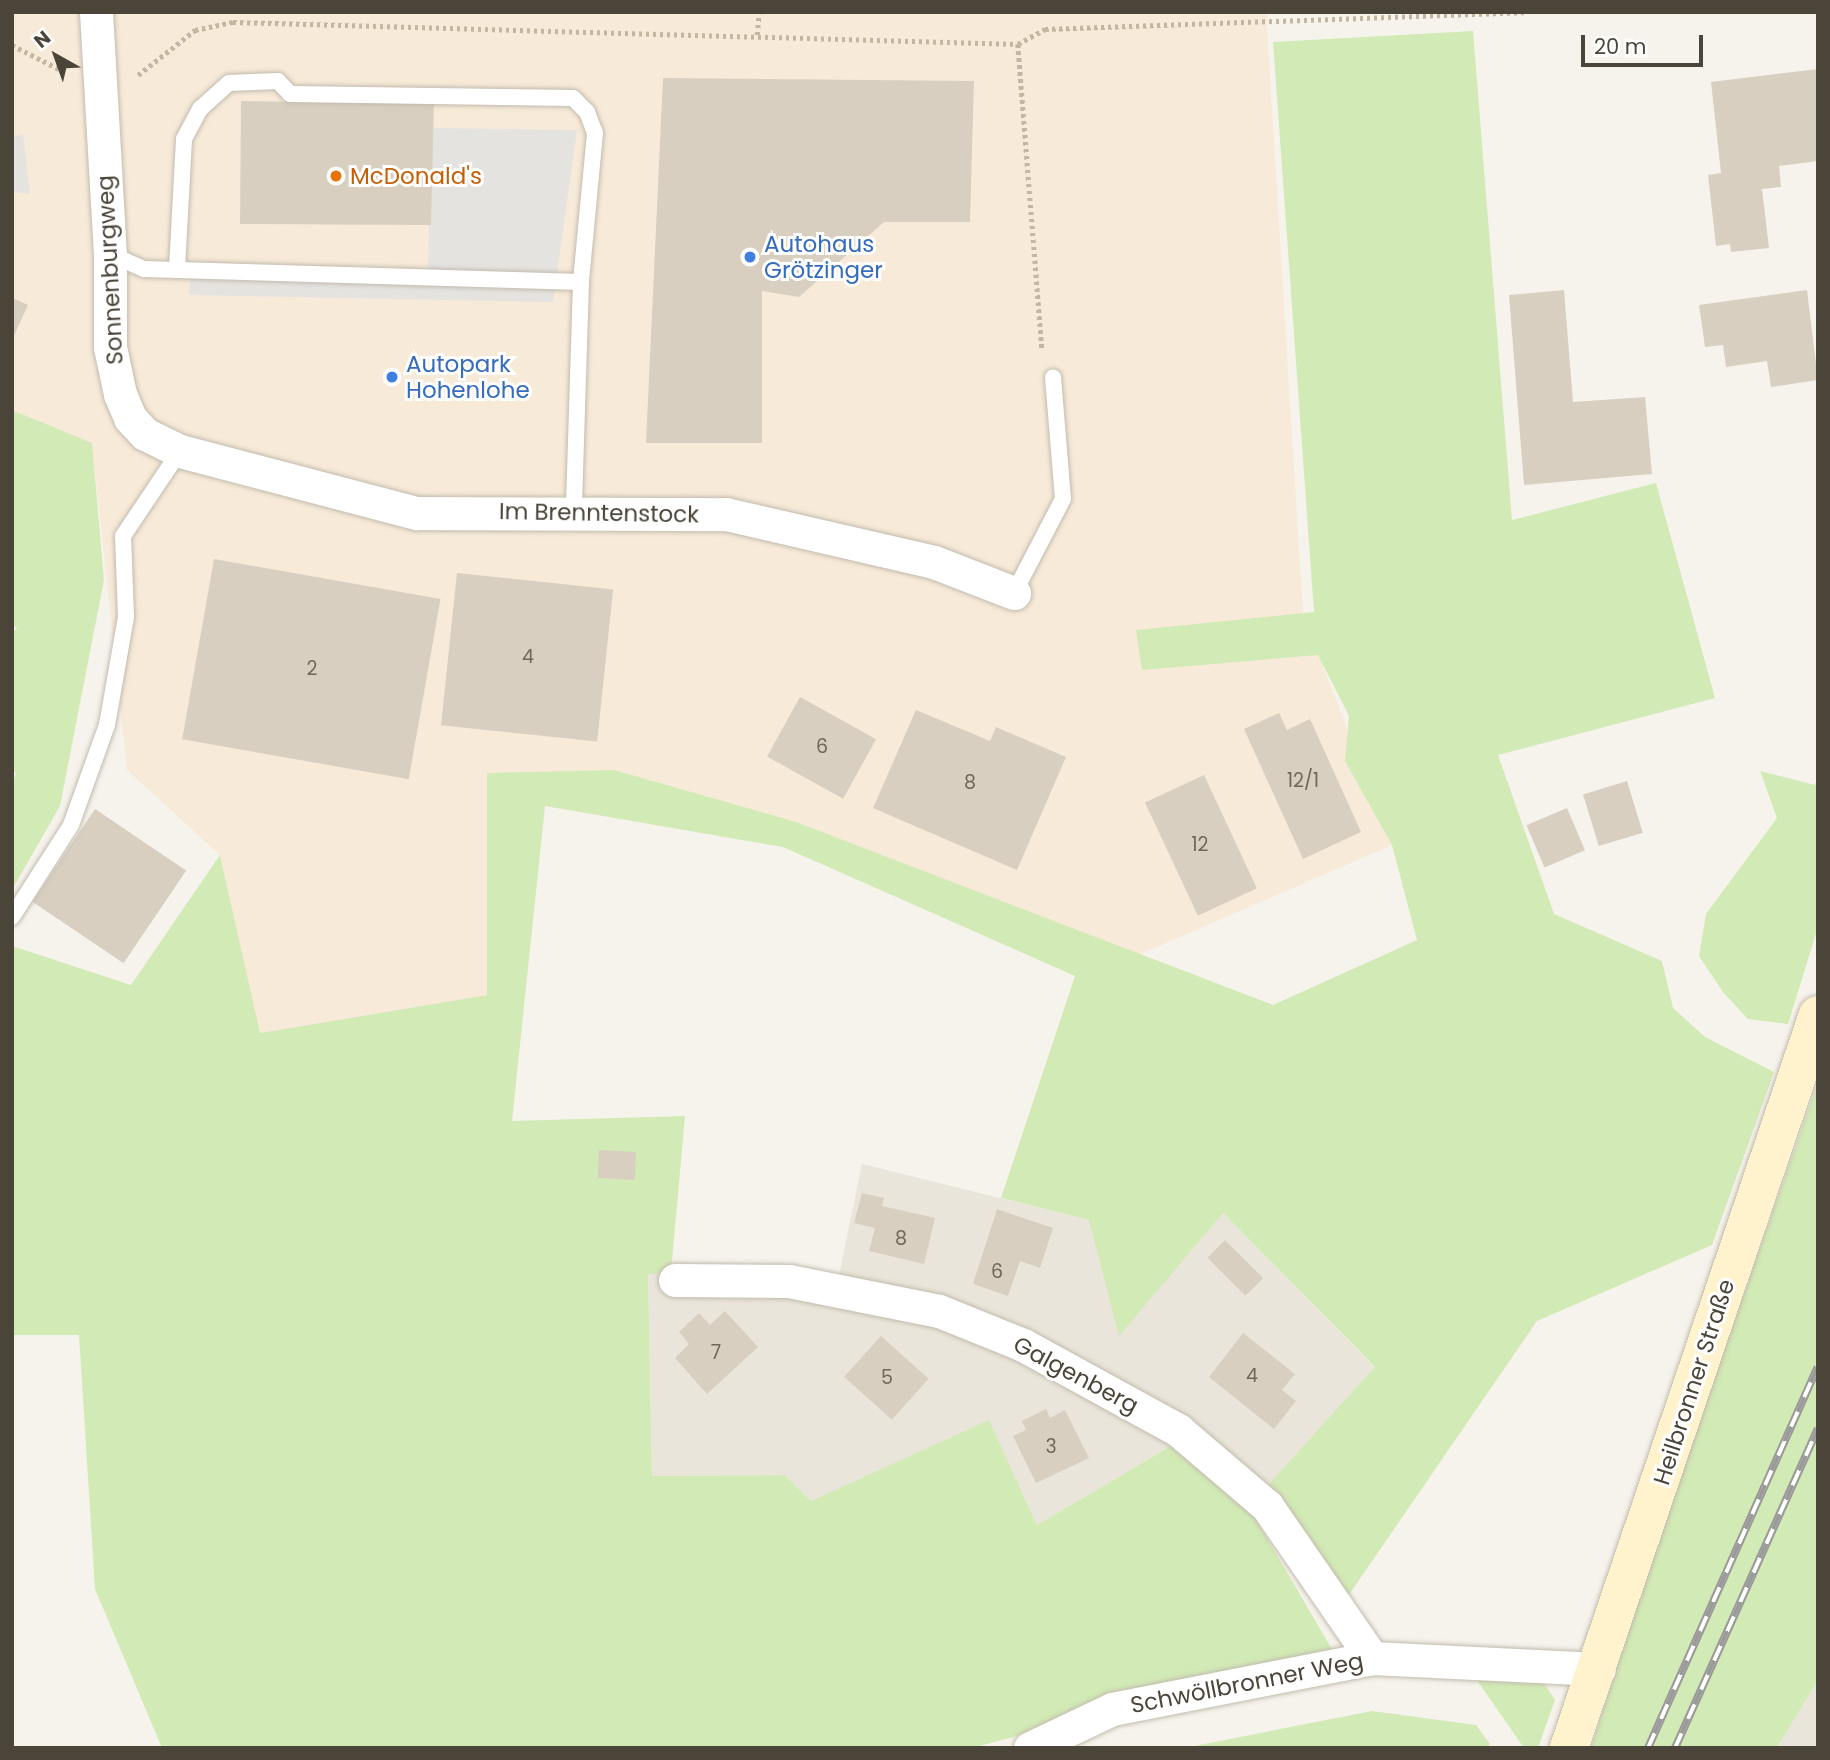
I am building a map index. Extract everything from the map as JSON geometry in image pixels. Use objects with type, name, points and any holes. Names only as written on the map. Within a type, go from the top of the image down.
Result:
[{"type":"main road","name":"Heilbronner Straße","points":[[1569,1748],[1599,1669],[1818,1015]]},
{"type":"street","name":"Sonnenburgweg","points":[[96,12],[110,254],[110,347],[120,394],[130,418],[145,434],[180,451]]},
{"type":"street","name":"Im Brenntenstock","points":[[180,451],[417,513],[574,510],[726,514],[934,562],[1014,593]]},
{"type":"street","name":"Galgenberg","points":[[675,1280],[789,1281],[939,1311],[1023,1345],[1178,1430],[1267,1506],[1372,1658]]},
{"type":"street","name":"Schwöllbronner Weg","points":[[1030,1748],[1112,1709],[1372,1658],[1599,1669]]},
{"type":"lane","points":[[177,269],[184,139],[200,109],[229,83],[278,81],[290,94],[573,98],[587,112],[595,133],[581,282],[574,510]]},
{"type":"lane","points":[[110,254],[144,268],[581,282]]},
{"type":"lane","points":[[1014,593],[1063,499],[1053,377]]},
{"type":"lane","points":[[12,917],[71,825],[107,725],[125,617],[123,536],[180,451]]},
{"type":"path","points":[[757,35],[759,12]]},
{"type":"path","points":[[12,45],[56,69],[98,78],[134,78],[195,30],[233,22],[1017,44],[1045,29],[1524,12]]},
{"type":"path","points":[[1017,44],[1042,352],[1053,377]]},
{"type":"shaded area","points":[[12,12],[1266,12],[1303,614],[1392,845],[1136,956],[796,822],[487,773],[487,995],[259,1033],[220,855],[127,770],[92,444],[12,410]]},
{"type":"shaded area","points":[[431,128],[577,130],[553,302],[189,295],[191,273],[428,279]]},
{"type":"shaded area","points":[[23,134],[30,194],[12,192],[12,137]]},
{"type":"shaded area","points":[[862,1164],[1089,1220],[1223,1213],[1375,1368],[1250,1509],[1176,1443],[1037,1525],[989,1421],[811,1501],[785,1475],[652,1476],[648,1273],[781,1267],[838,1280]]},
{"type":"shaded area","points":[[1818,1680],[1818,1748],[1777,1748]]},
{"type":"green space","points":[[1473,31],[1512,520],[1656,483],[1715,698],[1498,755],[1554,914],[1662,961],[1673,1008],[1705,1037],[1774,1072],[1712,1245],[1537,1321],[1346,1599],[1269,1484],[1375,1367],[1223,1213],[1119,1336],[1089,1220],[1001,1198],[1075,976],[783,847],[545,806],[512,1121],[685,1116],[671,1272],[648,1274],[652,1476],[785,1475],[811,1501],[989,1420],[1037,1525],[1176,1443],[1250,1509],[1333,1651],[972,1748],[162,1748],[95,1589],[79,1335],[12,1335],[12,946],[131,985],[220,855],[260,1033],[487,995],[487,773],[614,770],[796,822],[1273,1005],[1417,940],[1392,845],[1345,761],[1349,716],[1318,655],[1142,670],[1136,630],[1314,612],[1273,42]]},
{"type":"green space","points":[[12,410],[92,443],[104,580],[60,806],[12,890],[12,783],[16,774],[12,769],[12,633],[17,628],[12,625]]},
{"type":"green space","points":[[1760,771],[1815,785],[1818,777],[1818,927],[1788,1024],[1748,1019],[1723,992],[1699,956],[1706,914],[1777,818]]},
{"type":"green space","points":[[1818,1082],[1818,1680],[1777,1748],[1591,1748],[1649,1565]]},
{"type":"green space","points":[[1474,1676],[1543,1682],[1555,1700],[1538,1748],[1524,1748]]},
{"type":"green space","points":[[1372,1711],[1476,1725],[1490,1744],[1488,1748],[1184,1748]]},
{"type":"building","points":[[1818,69],[1818,161],[1779,166],[1781,187],[1762,189],[1769,248],[1731,252],[1730,244],[1716,246],[1708,175],[1721,173],[1711,82]]},
{"type":"building","name":"Autohaus Grötzinger","points":[[663,78],[974,81],[970,222],[884,222],[799,297],[762,291],[762,443],[646,443]]},
{"type":"building","name":"McDonald's","points":[[300,95],[434,98],[431,225],[240,224],[241,101],[300,102]]},
{"type":"building","points":[[1564,290],[1573,402],[1645,397],[1652,474],[1524,485],[1509,295]]},
{"type":"building","points":[[1807,290],[1818,380],[1771,387],[1767,361],[1726,367],[1723,345],[1705,347],[1699,305]]},
{"type":"building","points":[[12,298],[28,305],[12,340]]},
{"type":"building","points":[[214,559],[441,599],[409,779],[182,739]]},
{"type":"building","points":[[457,573],[613,589],[597,742],[441,725]]},
{"type":"building","points":[[800,697],[876,739],[843,799],[767,756]]},
{"type":"building","points":[[916,710],[990,741],[996,727],[1066,757],[1017,870],[873,808]]},
{"type":"building","points":[[1279,713],[1287,730],[1310,719],[1361,832],[1303,859],[1244,729]]},
{"type":"building","points":[[1204,775],[1257,888],[1198,916],[1145,802]]},
{"type":"building","points":[[1627,781],[1643,833],[1599,846],[1583,794]]},
{"type":"building","points":[[1567,808],[1585,850],[1544,868],[1526,825]]},
{"type":"building","points":[[95,809],[186,871],[124,963],[32,902]]},
{"type":"building","points":[[599,1150],[636,1152],[634,1180],[598,1178]]},
{"type":"building","points":[[862,1193],[884,1198],[882,1206],[935,1218],[924,1264],[869,1251],[875,1228],[854,1223]]},
{"type":"building","points":[[997,1209],[1053,1228],[1040,1268],[1020,1261],[1008,1296],[973,1284]]},
{"type":"building","points":[[1225,1240],[1263,1278],[1246,1296],[1207,1258]]},
{"type":"building","points":[[725,1311],[758,1347],[707,1394],[675,1358],[689,1344],[679,1332],[699,1313],[710,1325]]},
{"type":"building","points":[[1243,1333],[1295,1374],[1282,1390],[1296,1401],[1274,1429],[1209,1377]]},
{"type":"building","points":[[881,1336],[929,1379],[892,1420],[844,1377]]},
{"type":"building","points":[[1046,1409],[1050,1418],[1065,1410],[1089,1458],[1036,1483],[1013,1436],[1026,1430],[1022,1421]]},
{"type":"railway","points":[[1648,1748],[1818,1367]]},
{"type":"railway","points":[[1675,1748],[1818,1428]]},
{"type":"place","name":"McDonald's","points":[[336,176]]},
{"type":"place","name":"Autohaus Grötzinger","points":[[750,257]]},
{"type":"place","name":"Autopark Hohenlohe","points":[[392,377]]}]
